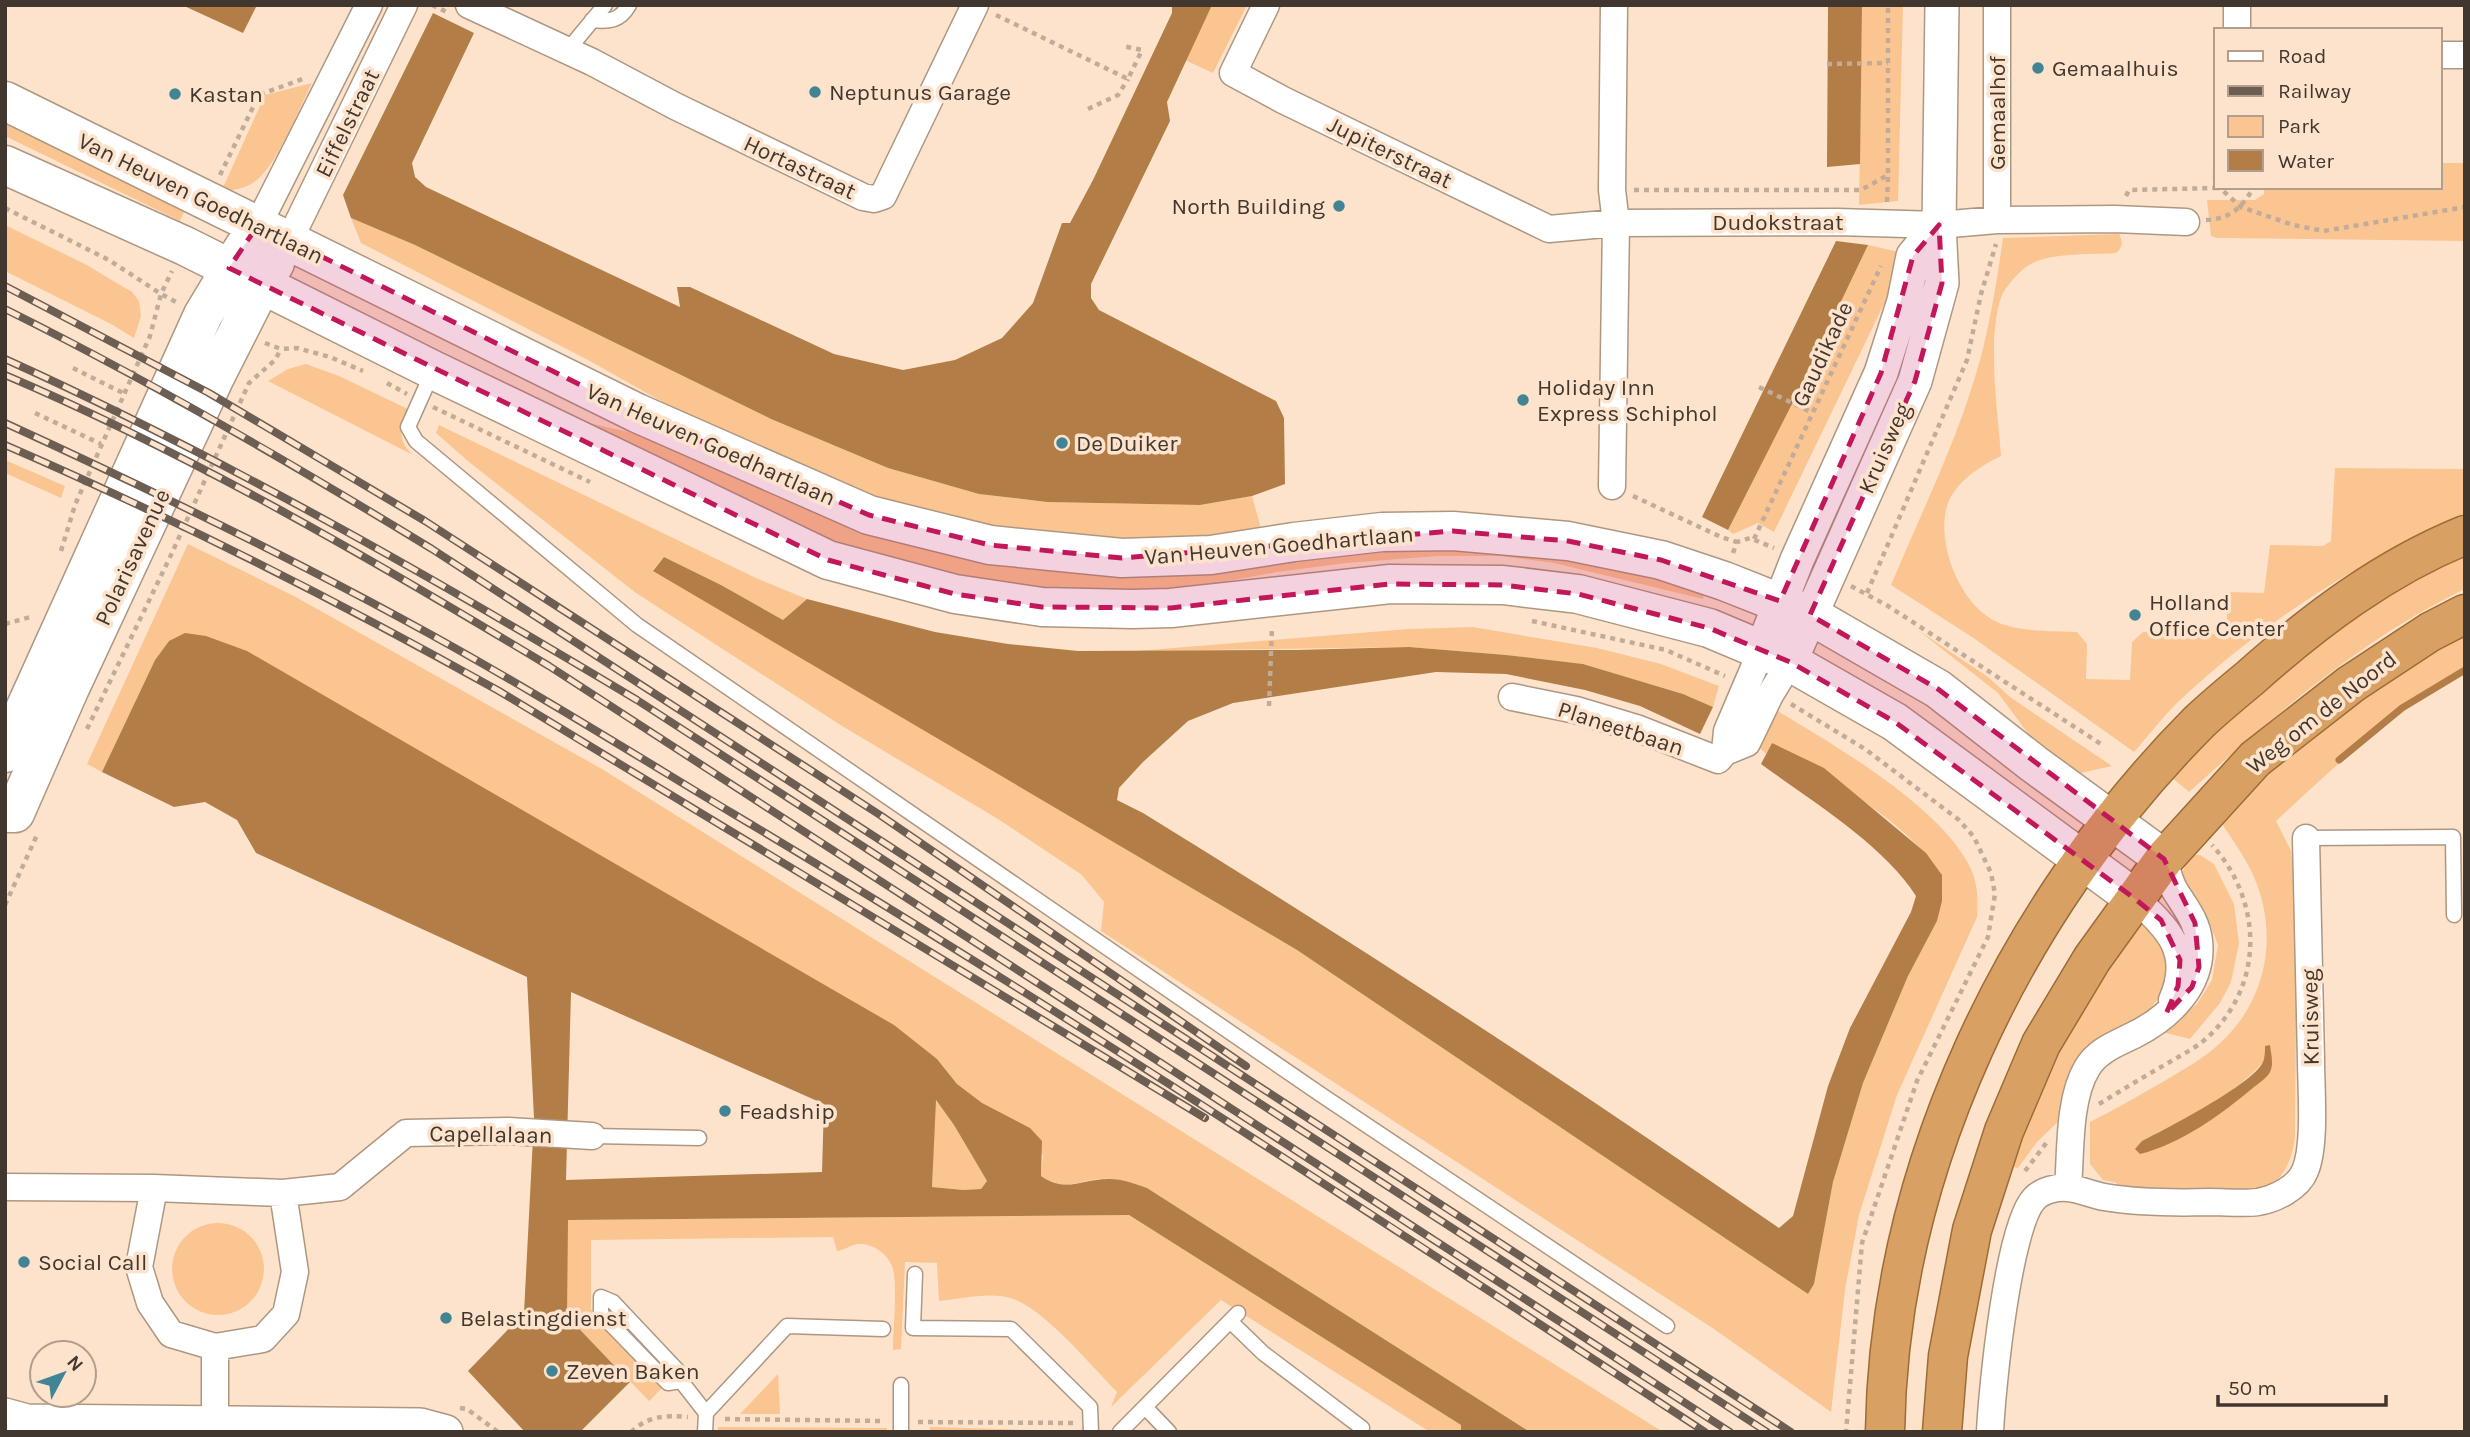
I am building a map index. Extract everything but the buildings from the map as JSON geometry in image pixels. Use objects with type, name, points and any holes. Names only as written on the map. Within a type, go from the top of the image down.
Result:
[{"type":"highway","points":[[1885,1432],[1886,1380],[1903,1262],[1945,1116],[1985,1022],[2033,935],[2112,822],[2200,722],[2287,645],[2367,585],[2435,547],[2465,535]]},
{"type":"highway","name":"Weg om de Noord","points":[[2134,898],[2164,859],[2255,759],[2351,684],[2430,632],[2465,614]]},
{"type":"highway","points":[[1942,1432],[1948,1356],[1972,1230],[2004,1131],[2041,1044],[2092,959],[2134,898]]},
{"type":"main road","name":"Van Heuven Goedhartlaan","points":[[5,101],[637,413],[869,515],[990,545],[1122,558],[1211,555],[1382,532],[1453,531],[1568,541],[1661,560],[1795,608],[1938,689],[2164,859]]},
{"type":"main road","points":[[5,165],[246,276],[433,370],[828,560],[955,594],[1042,607],[1132,609],[1211,604],[1390,584],[1503,585],[1578,594],[1690,622],[1776,656],[1895,722],[2134,898]]},
{"type":"main road","points":[[246,276],[274,233]]},
{"type":"main road","name":"Polarisavenue","points":[[5,753],[203,315],[246,276]]},
{"type":"main road","name":"Polarisavenue","points":[[8,814],[214,379],[246,276]]},
{"type":"street","name":"Eiffelstraat","points":[[274,233],[369,5]]},
{"type":"street","name":"Eiffelstraat","points":[[274,233],[404,5]]},
{"type":"street","name":"Hortastraat","points":[[469,5],[567,51],[687,113],[863,197],[874,199],[883,196],[983,8]]},
{"type":"street","name":"Jupiterstraat","points":[[1266,5],[1233,73],[1549,229]]},
{"type":"street","points":[[1612,486],[1616,223],[1612,190],[1614,5]]},
{"type":"street","name":"Kruisweg","points":[[1776,656],[1795,608],[1914,381],[1942,283],[1939,225],[1942,5]]},
{"type":"street","name":"Gemaalhof","points":[[1997,5],[1997,220]]},
{"type":"street","points":[[2237,5],[2237,28]]},
{"type":"street","points":[[2442,55],[2465,55]]},
{"type":"street","points":[[1939,225],[1997,220],[2115,219],[2186,222]]},
{"type":"street","name":"Dudokstraat","points":[[1549,229],[1616,223],[1837,222],[1939,225]]},
{"type":"street","points":[[1776,656],[1770,695],[1747,743],[1725,752],[1727,731],[1746,683],[1776,656]]},
{"type":"street","name":"Planeetbaan","points":[[1512,697],[1576,710],[1639,729],[1718,760],[1725,752]]},
{"type":"street","name":"Kruisweg","points":[[1990,1432],[2002,1317],[2021,1229],[2034,1198],[2053,1189],[2068,1188],[2105,1197],[2153,1203],[2257,1202],[2279,1195],[2304,1174],[2309,1161],[2312,1109],[2306,838]]},
{"type":"street","points":[[2068,1188],[2073,1119],[2087,1068],[2097,1055],[2166,1014],[2192,987],[2199,967],[2199,942],[2195,923],[2173,886],[2164,859]]},
{"type":"street","points":[[2134,898],[2161,920],[2180,960],[2178,986],[2166,1014]]},
{"type":"street","name":"Capellalaan","points":[[5,1187],[153,1188],[283,1193],[340,1186],[406,1133],[509,1131],[592,1136]]},
{"type":"street","points":[[153,1188],[139,1267],[150,1303],[171,1335],[215,1348],[263,1339],[286,1314],[295,1272],[283,1193]]},
{"type":"street","points":[[215,1348],[215,1428]]},
{"type":"street","points":[[5,1415],[27,1421],[215,1428],[420,1425],[446,1432]]},
{"type":"lane","points":[[567,51],[605,5]]},
{"type":"lane","points":[[592,20],[610,22],[624,15],[629,5]]},
{"type":"lane","points":[[433,370],[408,427],[416,441],[637,625],[1320,1094],[1667,1326]]},
{"type":"lane","name":"Kruisweg","points":[[2306,838],[2453,837],[2454,915]]},
{"type":"lane","points":[[592,1136],[699,1138]]},
{"type":"lane","points":[[915,1273],[914,1328],[1011,1329],[1090,1407],[1090,1428]]},
{"type":"lane","points":[[681,1381],[668,1383],[601,1314],[601,1297],[613,1302],[679,1372],[681,1381],[706,1421],[787,1326],[883,1329]]},
{"type":"lane","points":[[1120,1432],[1234,1317],[1263,1353],[1363,1431]]},
{"type":"lane","points":[[901,1385],[901,1427]]},
{"type":"lane","points":[[1145,1407],[1169,1432]]},
{"type":"path","name":"Gaudikade","points":[[1754,539],[1885,257],[1888,5]]},
{"type":"path","points":[[983,8],[1128,79]]},
{"type":"path","points":[[1088,110],[1118,95],[1128,79],[1142,50],[1123,46]]},
{"type":"path","points":[[1827,64],[1888,64]]},
{"type":"path","name":"Dudokstraat","points":[[1612,190],[1861,190],[1888,175]]},
{"type":"path","points":[[2115,219],[2129,190],[2214,188]]},
{"type":"path","points":[[2221,189],[2241,207],[2292,225],[2324,231],[2465,207]]},
{"type":"path","points":[[2186,222],[2213,220],[2231,215],[2241,207],[2253,189]]},
{"type":"path","points":[[5,208],[110,260],[161,294],[150,336],[75,505],[60,556]]},
{"type":"path","name":"Kruisweg","points":[[1997,220],[1996,249],[1981,294],[1967,360],[1867,593],[2104,746]]},
{"type":"path","points":[[73,368],[125,394]]},
{"type":"path","name":"Gaudikade","points":[[1759,387],[1814,413]]},
{"type":"path","points":[[35,413],[101,444]]},
{"type":"path","points":[[1612,486],[1737,542]]},
{"type":"path","points":[[5,624],[34,616],[39,604]]},
{"type":"path","points":[[1269,706],[1272,625]]},
{"type":"path","points":[[1695,664],[1746,683]]},
{"type":"path","points":[[1770,695],[1793,705],[1865,749],[1907,780],[1959,820],[1974,837],[1983,856]]},
{"type":"path","points":[[631,1432],[647,1419],[667,1415],[706,1421],[901,1427],[1090,1428]]},
{"type":"highlighted area","points":[[258,225],[637,413],[869,515],[990,545],[1122,558],[1453,531],[1568,541],[1661,560],[1780,601],[1881,373],[1913,256],[1939,225],[1942,283],[1915,381],[1810,615],[1938,689],[2164,859],[2195,923],[2199,967],[2192,987],[2166,1014],[2178,986],[2180,960],[2161,920],[1895,722],[1790,662],[1709,628],[1578,594],[1503,585],[1390,584],[1171,608],[1042,607],[955,594],[828,560],[229,268]]},
{"type":"green space","points":[[1212,5],[1247,5],[1213,73],[1185,60]]},
{"type":"green space","points":[[1862,5],[1903,5],[1898,201],[1859,205]]},
{"type":"green space","points":[[312,83],[279,151],[262,175],[245,187],[221,192],[265,95]]},
{"type":"green space","points":[[5,115],[188,203],[180,221],[5,136]]},
{"type":"green space","points":[[2442,163],[2465,163],[2465,241],[2211,236],[2207,200],[2255,200],[2264,194],[2264,189],[2442,189]]},
{"type":"green space","points":[[351,218],[415,245],[771,419],[888,468],[979,494],[1047,502],[1200,505],[1252,496],[1263,536],[1061,542],[909,507],[861,491],[700,423],[588,360],[361,243]]},
{"type":"green space","points":[[5,225],[85,264],[132,292],[139,301],[141,316],[134,338],[5,271]]},
{"type":"green space","points":[[2119,234],[2122,244],[2116,253],[2039,260],[2019,273],[2002,295],[1997,312],[1994,353],[2001,456],[1962,482],[1951,497],[1944,521],[1948,555],[1954,572],[1972,602],[1984,614],[2015,628],[2077,632],[2087,644],[2086,679],[2130,680],[2132,642],[2143,632],[2226,634],[2228,592],[2264,593],[2270,545],[2323,546],[2331,541],[2335,468],[2465,469],[2465,520],[2417,538],[2378,557],[2287,613],[2203,679],[2171,709],[2134,752],[1972,637],[1891,585],[1951,446],[1971,389],[1987,329],[2003,238]]},
{"type":"green space","points":[[1868,245],[1908,254],[1774,532],[1758,523],[1733,534],[1728,530]]},
{"type":"green space","points":[[306,364],[339,376],[408,409],[403,422],[402,439],[413,455],[268,381],[288,369]]},
{"type":"green space","points":[[571,419],[642,435],[964,550],[1514,547],[1707,585],[1703,599],[1554,563],[1500,556],[1438,556],[1346,563],[1277,572],[1143,596],[1003,590],[828,538],[773,516]]},
{"type":"green space","points":[[439,425],[756,578],[807,599],[783,620],[664,557],[653,570],[1297,950],[1808,1294],[1814,1284],[1833,1182],[1863,1083],[1908,976],[1937,921],[1942,875],[1906,835],[1864,802],[1772,743],[1766,754],[1759,747],[1776,710],[1854,758],[1909,798],[1954,842],[1969,865],[1976,884],[1977,917],[1897,1095],[1859,1215],[1845,1290],[1831,1412],[1714,1329],[1101,931],[1104,902],[1082,875],[998,819],[842,726],[636,593],[469,462],[436,433]]},
{"type":"green space","points":[[5,460],[65,486],[61,498],[5,473]]},
{"type":"green space","points":[[188,544],[294,596],[602,769],[1663,1432],[1530,1432],[1147,1188],[1115,1179],[1067,1184],[1050,1181],[1041,1176],[1043,1155],[957,1084],[937,1059],[169,641],[155,660],[102,772],[87,764]]},
{"type":"green space","points":[[2465,556],[2465,589],[2390,631],[2354,655],[2253,735],[2189,792],[2170,776],[2176,764],[2280,670],[2315,643],[2399,589]]},
{"type":"green space","points":[[2465,624],[2465,674],[2413,704],[2389,722],[2276,821],[2291,851],[2297,899],[2295,1138],[2290,1159],[2283,1172],[2267,1187],[2238,1193],[2116,1189],[2117,1183],[2103,1180],[2090,1164],[2090,1122],[2193,1064],[2213,1049],[2235,1027],[2258,988],[2267,944],[2262,899],[2242,854],[2218,817],[2298,738]],"holes":[[[2263,1062],[2237,1101],[2136,1149],[2142,1141],[2191,1116],[2237,1087]]]},
{"type":"green space","points":[[1473,627],[1597,648],[1661,664],[1719,686],[1713,707],[1683,694],[1583,664],[1506,655],[1409,647],[1136,651],[1408,629]]},
{"type":"green space","points":[[1918,630],[2112,766],[2081,773],[2066,769],[2038,747],[1998,693]]},
{"type":"green space","points":[[2190,855],[2200,855],[2214,864],[2234,904],[2239,943],[2231,982],[2220,1003],[2190,1039],[2162,1032],[2197,1004],[2212,980],[2218,945],[2208,919],[2190,898],[2180,878]]},
{"type":"green space","points":[[2140,910],[2154,928],[2164,950],[2168,971],[2164,988],[2155,1003],[2141,1016],[2076,1062],[2066,1081],[2062,1118],[2037,1142],[2018,1168],[2008,1166],[2066,1023]]},
{"type":"green space","points":[[935,1099],[954,1125],[987,1181],[981,1189],[932,1187]]},
{"type":"green space","points":[[1129,1215],[1461,1425],[1461,1432],[1430,1432],[1221,1300],[1111,1407],[1117,1392],[1052,1325],[1023,1304],[1010,1298],[993,1296],[939,1301],[937,1263],[905,1262],[901,1349],[893,1350],[895,1282],[890,1262],[880,1251],[867,1245],[855,1245],[837,1251],[833,1237],[591,1240],[591,1309],[664,1386],[649,1401],[567,1316],[567,1220]]},
{"type":"green space","points":[[218,1223],[236,1227],[250,1237],[260,1251],[264,1269],[260,1287],[250,1301],[236,1311],[218,1315],[200,1311],[186,1301],[176,1287],[172,1269],[176,1251],[186,1237],[200,1227]]},
{"type":"green space","points":[[778,1374],[780,1414],[740,1414]]},
{"type":"green space","points":[[718,1427],[887,1428],[887,1432],[718,1432]]},
{"type":"green space","points":[[930,1427],[1067,1431],[1067,1432],[930,1432]]},
{"type":"water","points":[[182,5],[257,5],[243,33]]},
{"type":"water","points":[[1172,5],[1212,5],[1167,102],[1170,121],[1091,284],[1091,298],[1099,310],[1276,401],[1284,418],[1285,484],[1252,496],[1200,505],[1047,502],[979,494],[888,468],[771,419],[415,245],[351,218],[343,195],[433,13],[474,33],[412,163],[415,177],[426,187],[680,307],[677,287],[690,287],[834,354],[903,370],[955,360],[1002,338],[1033,303],[1062,223],[1070,223],[1093,180],[1172,13]]},
{"type":"water","points":[[1828,5],[1862,5],[1860,164],[1827,167]]},
{"type":"water","points":[[1836,241],[1868,245],[1728,530],[1702,517]]},
{"type":"water","points":[[664,557],[783,620],[807,599],[935,632],[1008,644],[1078,651],[1409,647],[1506,655],[1583,664],[1683,694],[1713,707],[1700,734],[1640,706],[1585,690],[1506,674],[1436,672],[1233,703],[1188,721],[1119,788],[1117,800],[1143,813],[1384,965],[1543,1068],[1779,1228],[1793,1216],[1828,1086],[1850,1028],[1911,912],[1916,896],[1902,877],[1866,841],[1761,764],[1772,743],[1824,768],[1926,853],[1942,875],[1942,901],[1937,921],[1908,976],[1863,1083],[1833,1182],[1814,1284],[1808,1294],[1297,950],[653,571]]},
{"type":"water","points":[[185,633],[206,636],[247,651],[894,1025],[937,1059],[957,1084],[982,1103],[1030,1128],[1042,1141],[1041,1176],[1067,1185],[1110,1179],[1147,1188],[1530,1432],[1461,1432],[1461,1425],[1129,1215],[568,1220],[567,1316],[630,1382],[580,1432],[525,1432],[468,1371],[524,1313],[534,1118],[527,977],[256,853],[237,820],[205,802],[174,807],[102,772],[155,660],[169,641]],"holes":[[[571,992],[824,1104],[822,1172],[566,1180]],[[936,1100],[987,1181],[981,1189],[932,1187]]]},
{"type":"water","points":[[2270,1045],[2272,1062],[2269,1074],[2228,1107],[2171,1143],[2140,1154],[2135,1149],[2142,1141],[2227,1094],[2243,1082],[2263,1062],[2265,1046]]},
{"type":"waterway","points":[[2339,760],[2402,708],[2465,670]]},
{"type":"railway","points":[[5,286],[209,393],[425,521],[880,815],[1246,1066]]},
{"type":"railway","points":[[5,309],[114,365],[221,425],[432,549],[1791,1432]]},
{"type":"railway","points":[[5,359],[167,437],[326,520],[637,700],[1767,1432]]},
{"type":"railway","points":[[5,375],[145,439],[282,511],[549,666],[1730,1432]]},
{"type":"railway","points":[[5,423],[157,494],[307,569],[406,621],[529,691],[978,963],[1705,1432]]},
{"type":"railway","points":[[5,445],[255,562],[499,691],[1205,1118]]},
{"type":"place","name":"Gemaalhuis","points":[[2038,68]]},
{"type":"place","name":"Neptunus Garage","points":[[815,92]]},
{"type":"place","name":"Kastan","points":[[175,94]]},
{"type":"place","name":"North Building","points":[[1339,206]]},
{"type":"place","name":"Holiday Inn Express Schiphol","points":[[1523,400]]},
{"type":"place","name":"De Duiker","points":[[1062,443]]},
{"type":"place","name":"Holland Office Center","points":[[2135,615]]},
{"type":"place","name":"Feadship","points":[[725,1111]]},
{"type":"place","name":"Social Call","points":[[24,1262]]},
{"type":"place","name":"Belastingdienst","points":[[446,1318]]},
{"type":"place","name":"Zeven Baken","points":[[552,1371]]}]
